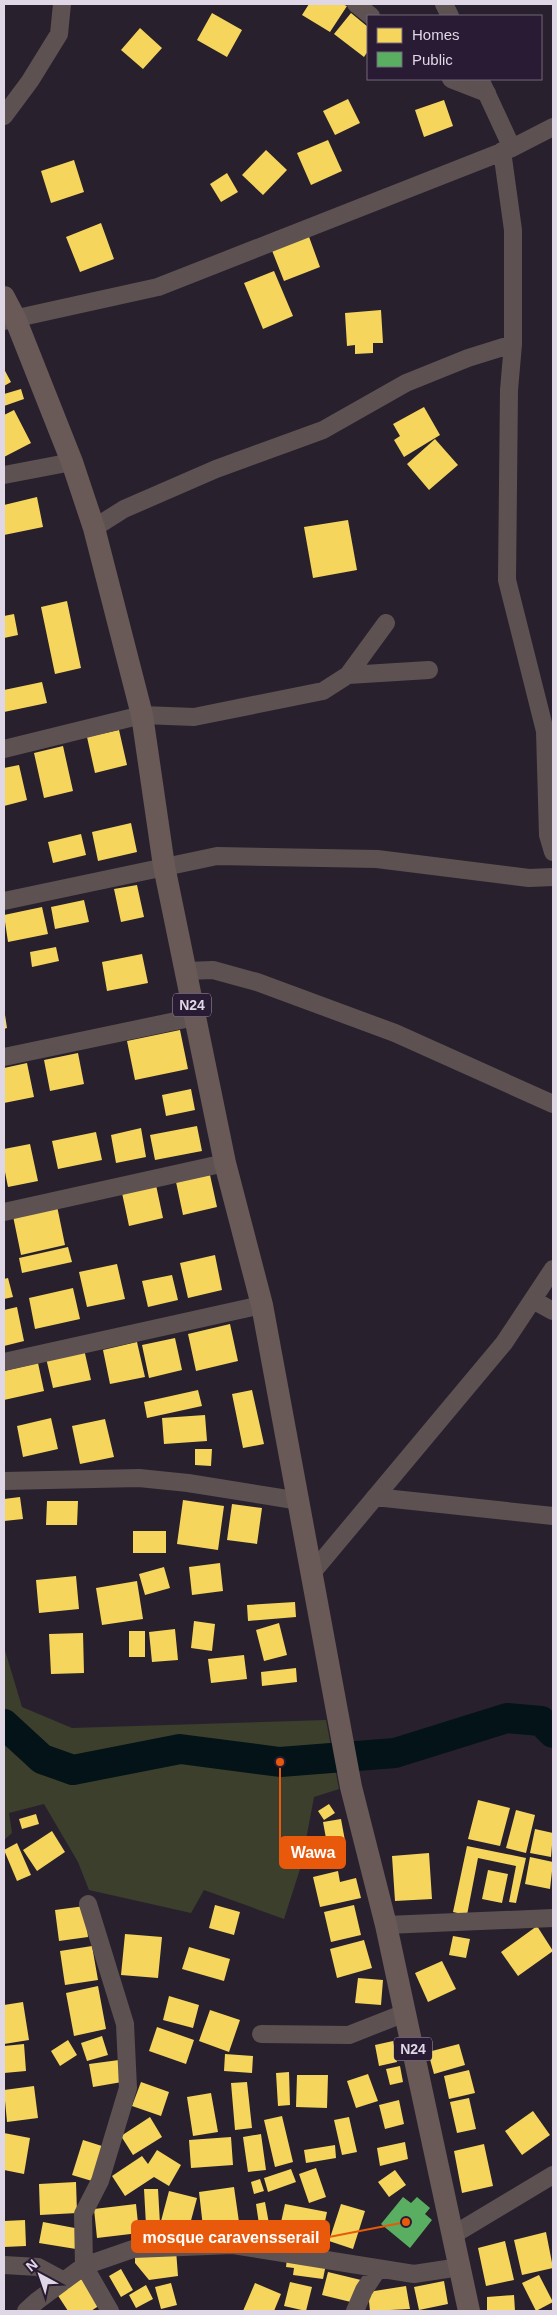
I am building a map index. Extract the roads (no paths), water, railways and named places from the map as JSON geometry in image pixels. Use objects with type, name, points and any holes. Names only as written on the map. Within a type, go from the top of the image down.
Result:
[{"type":"main road","name":"N24","points":[[4,297],[9,320],[72,462],[94,528],[142,715],[164,866],[225,1163],[262,1305],[300,1501],[311,1574],[341,1725],[351,1787],[386,1924],[469,2311]]},
{"type":"street","points":[[4,116],[30,81],[59,34],[62,4]]},
{"type":"street","points":[[356,4],[370,15]]},
{"type":"street","points":[[456,80],[483,86],[507,149],[513,230],[513,344],[509,390],[507,580],[546,730],[548,835],[553,852]]},
{"type":"street","points":[[9,320],[158,287],[507,149],[553,126]]},
{"type":"street","points":[[94,528],[124,509],[216,468],[323,430],[406,383],[468,358],[513,344]]},
{"type":"street","points":[[4,475],[72,462]]},
{"type":"street","points":[[4,750],[142,715],[194,717],[323,691],[348,675],[386,624]]},
{"type":"street","points":[[348,675],[429,670]]},
{"type":"street","points":[[4,901],[217,856],[377,859],[529,878],[553,876]]},
{"type":"street","points":[[185,971],[213,970],[257,982],[395,1033],[553,1104]]},
{"type":"street","points":[[4,1057],[195,1017]]},
{"type":"street","points":[[4,1212],[225,1163]]},
{"type":"street","points":[[311,1574],[504,1343],[553,1269]]},
{"type":"street","points":[[533,1300],[553,1310]]},
{"type":"street","points":[[4,1362],[262,1305]]},
{"type":"street","points":[[4,1481],[139,1478],[188,1482],[300,1501]]},
{"type":"street","points":[[375,1497],[553,1516]]},
{"type":"street","points":[[88,1904],[125,2024],[128,2088],[100,2181],[83,2214],[84,2266],[110,2311]]},
{"type":"street","points":[[386,1924],[553,1919]]},
{"type":"street","points":[[261,2034],[349,2035],[405,2013]]},
{"type":"street","points":[[453,2236],[553,2175]]},
{"type":"street","points":[[26,2311],[84,2266],[133,2250],[233,2245],[414,2274],[460,2267]]},
{"type":"street","points":[[4,2264],[38,2267],[64,2281]]},
{"type":"street","points":[[355,2311],[364,2290],[378,2269]]},
{"type":"waterway","points":[[4,1724],[42,1759],[73,1770],[180,1749],[280,1762],[395,1753],[507,1718],[541,1721],[553,1733]]},
{"type":"place","name":"Wawa","points":[[280,1762]]},
{"type":"place","name":"mosque caravensserail","points":[[406,2222]]}]
